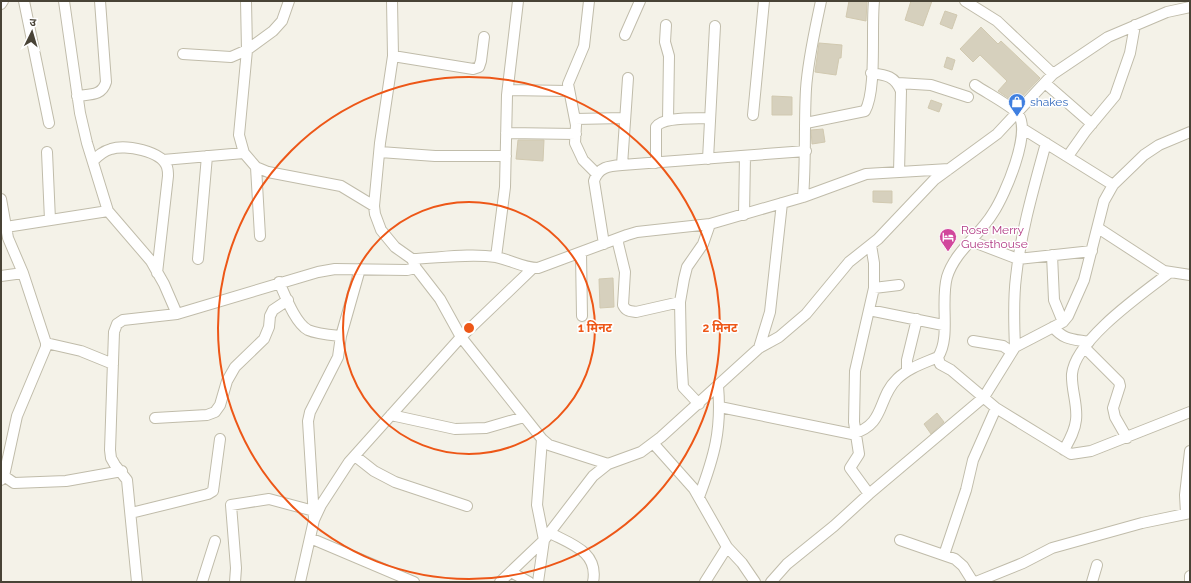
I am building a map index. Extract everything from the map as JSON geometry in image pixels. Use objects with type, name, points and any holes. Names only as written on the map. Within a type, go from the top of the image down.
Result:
[{"type":"street","points":[[24,1],[48,123]]},
{"type":"street","points":[[64,1],[80,113],[108,211],[139,246],[157,273],[177,314]]},
{"type":"street","points":[[77,96],[99,93],[104,89],[106,82],[100,1]]},
{"type":"street","points":[[246,1],[247,50],[239,135],[244,153],[256,167],[268,172],[341,186],[374,206]]},
{"type":"street","points":[[184,54],[231,57],[247,50],[273,31],[282,21],[289,1]]},
{"type":"street","points":[[392,1],[393,56],[374,206],[375,214],[381,230],[395,247],[414,263],[440,299],[461,337],[542,439],[549,445],[608,464]]},
{"type":"street","points":[[496,257],[505,187],[508,90],[518,1]]},
{"type":"street","points":[[588,1],[584,46],[569,78],[568,91],[575,119],[576,143],[578,151],[588,166],[596,173]]},
{"type":"street","points":[[625,36],[640,1]]},
{"type":"street","points":[[753,115],[764,1]]},
{"type":"street","points":[[803,197],[808,77],[812,47],[822,1]]},
{"type":"street","points":[[806,123],[865,111],[870,97],[874,1]]},
{"type":"street","points":[[965,1],[997,21],[1053,74]]},
{"type":"street","points":[[500,582],[547,537],[593,476],[608,464],[641,452],[653,443],[699,404],[759,348],[779,337],[806,314],[849,262],[871,245],[934,180],[997,134],[1053,74],[1108,37],[1184,6]]},
{"type":"street","points":[[666,25],[665,42],[669,56],[668,120]]},
{"type":"street","points":[[1068,156],[1115,96],[1130,54],[1135,25]]},
{"type":"street","points":[[708,159],[715,26]]},
{"type":"street","points":[[393,56],[473,69],[479,67],[484,37]]},
{"type":"street","points":[[871,73],[884,74],[891,77],[898,83],[901,91],[902,118],[899,172]]},
{"type":"street","points":[[622,165],[624,118],[628,78]]},
{"type":"street","points":[[898,83],[931,85],[968,97]]},
{"type":"street","points":[[1045,83],[1092,124]]},
{"type":"street","points":[[720,407],[844,433],[856,433],[871,425],[876,419],[891,386],[907,371],[938,357],[943,349],[944,292],[947,276],[957,258],[970,240],[994,213],[1002,197],[1021,143],[1023,129],[1023,120],[1017,112],[975,85]]},
{"type":"street","points":[[508,90],[568,91]]},
{"type":"street","points":[[575,119],[624,118]]},
{"type":"street","points":[[656,162],[656,127],[659,123],[668,120],[710,118]]},
{"type":"street","points":[[1023,129],[1113,185]]},
{"type":"street","points":[[771,582],[787,564],[834,526],[869,494],[984,397],[1013,350],[1063,322],[1068,316],[1075,302],[1084,280],[1104,201],[1113,185],[1144,155],[1159,145],[1190,132]]},
{"type":"street","points":[[506,133],[576,134]]},
{"type":"street","points":[[1013,350],[1015,290],[1018,259],[1028,208],[1046,143]]},
{"type":"street","points":[[93,161],[102,152],[112,148],[125,148],[151,152],[162,160],[167,167],[168,176],[157,273]]},
{"type":"street","points":[[604,244],[594,181],[596,173],[603,168],[656,162],[806,151]]},
{"type":"street","points":[[47,152],[50,220]]},
{"type":"street","points":[[380,152],[435,156],[506,156]]},
{"type":"street","points":[[162,160],[244,153]]},
{"type":"street","points":[[198,259],[207,156]]},
{"type":"street","points":[[744,215],[745,156]]},
{"type":"street","points":[[256,167],[260,236]]},
{"type":"street","points":[[137,582],[127,480],[122,471],[113,462],[110,450],[114,332],[117,324],[123,320],[177,314],[279,282],[318,272],[360,269],[397,271],[414,263],[477,256],[496,257],[526,268],[551,265],[637,232],[710,224],[803,197],[846,180],[866,174],[949,169]]},
{"type":"street","points":[[1,199],[8,238],[23,273],[46,343],[46,347],[17,416],[2,478],[14,483],[66,481],[122,471]]},
{"type":"street","points":[[759,348],[770,312],[782,203]]},
{"type":"street","points":[[6,227],[108,211]]},
{"type":"street","points":[[699,404],[684,387],[681,353],[680,302],[684,279],[688,267],[702,244],[710,224]]},
{"type":"street","points":[[1098,228],[1156,267],[1170,273],[1190,275]]},
{"type":"street","points":[[617,239],[624,272],[623,304],[625,308],[628,311],[636,312],[680,302]]},
{"type":"street","points":[[970,240],[1018,259],[1092,251]]},
{"type":"street","points":[[869,494],[850,468],[859,454],[854,422],[855,371],[874,288],[874,263],[871,245]]},
{"type":"street","points":[[581,253],[582,316]]},
{"type":"street","points":[[1052,255],[1054,300],[1063,322]]},
{"type":"street","points":[[314,515],[355,456],[391,415],[461,337],[533,268]]},
{"type":"street","points":[[300,582],[314,515],[308,422],[310,412],[338,357],[341,336],[360,269]]},
{"type":"street","points":[[1,276],[23,273]]},
{"type":"street","points":[[1064,450],[1071,437],[1077,419],[1072,374],[1074,366],[1098,331],[1170,273]]},
{"type":"street","points":[[279,282],[298,320],[308,330],[341,336]]},
{"type":"street","points":[[874,288],[899,285]]},
{"type":"street","points":[[155,418],[207,415],[215,412],[220,405],[227,381],[235,367],[264,339],[269,327],[270,316],[273,310],[288,300]]},
{"type":"street","points":[[869,310],[943,325]]},
{"type":"street","points":[[907,371],[907,360],[917,319]]},
{"type":"street","points":[[1053,327],[1060,336],[1087,345],[1119,382],[1120,386],[1113,408],[1115,416],[1127,438]]},
{"type":"street","points":[[973,341],[1002,346],[1013,350]]},
{"type":"street","points":[[46,343],[81,351],[113,364]]},
{"type":"street","points":[[938,357],[940,364],[951,370],[996,408],[1071,454],[1091,451],[1190,412]]},
{"type":"street","points":[[699,497],[717,442],[720,407],[718,386]]},
{"type":"street","points":[[944,555],[966,490],[973,460],[996,408]]},
{"type":"street","points":[[391,415],[455,429],[486,428],[524,417]]},
{"type":"street","points":[[131,513],[208,494],[213,491],[220,439]]},
{"type":"street","points":[[538,582],[547,537],[537,505],[542,439]]},
{"type":"street","points":[[653,443],[679,471],[699,497],[712,525],[726,547],[742,563],[755,582]]},
{"type":"street","points":[[900,540],[955,559],[975,582],[1023,563],[1052,548],[1142,523],[1188,513],[1185,495],[1190,451]]},
{"type":"street","points":[[355,456],[374,472],[395,482],[467,506]]},
{"type":"street","points":[[235,582],[236,568],[231,504],[269,499],[314,515]]},
{"type":"street","points":[[547,537],[586,554],[592,561],[594,568],[593,582]]},
{"type":"street","points":[[310,538],[414,582]]},
{"type":"street","points":[[202,582],[215,541]]},
{"type":"street","points":[[705,582],[726,547]]},
{"type":"street","points":[[1092,582],[1097,565]]},
{"type":"street","points":[[511,572],[529,582]]},
{"type":"street","points":[[1190,576],[1190,582]]},
{"type":"building","points":[[849,1],[867,1],[866,21],[846,17]]},
{"type":"building","points":[[911,1],[932,1],[923,26],[905,20]]},
{"type":"building","points":[[945,11],[957,15],[952,29],[940,24]]},
{"type":"building","points":[[981,27],[998,44],[1001,41],[1040,78],[1016,103],[998,91],[1007,81],[980,55],[973,62],[960,49]]},
{"type":"building","points":[[819,43],[842,45],[841,58],[839,58],[836,75],[815,72]]},
{"type":"building","points":[[947,57],[955,60],[952,70],[944,67]]},
{"type":"building","points":[[772,96],[792,97],[792,115],[772,115]]},
{"type":"building","points":[[931,100],[942,104],[939,112],[928,108]]},
{"type":"building","points":[[823,129],[825,142],[812,144],[811,130]]},
{"type":"building","points":[[518,140],[544,140],[543,161],[516,159]]},
{"type":"building","points":[[873,191],[892,191],[892,203],[873,202]]},
{"type":"building","points":[[613,278],[614,307],[600,308],[599,279]]},
{"type":"building","points":[[937,413],[944,422],[931,434],[924,424]]},
{"type":"place","name":"shakes","points":[[1017,117]]},
{"type":"place","name":"Rose Merry Guesthouse","points":[[948,252]]}]
